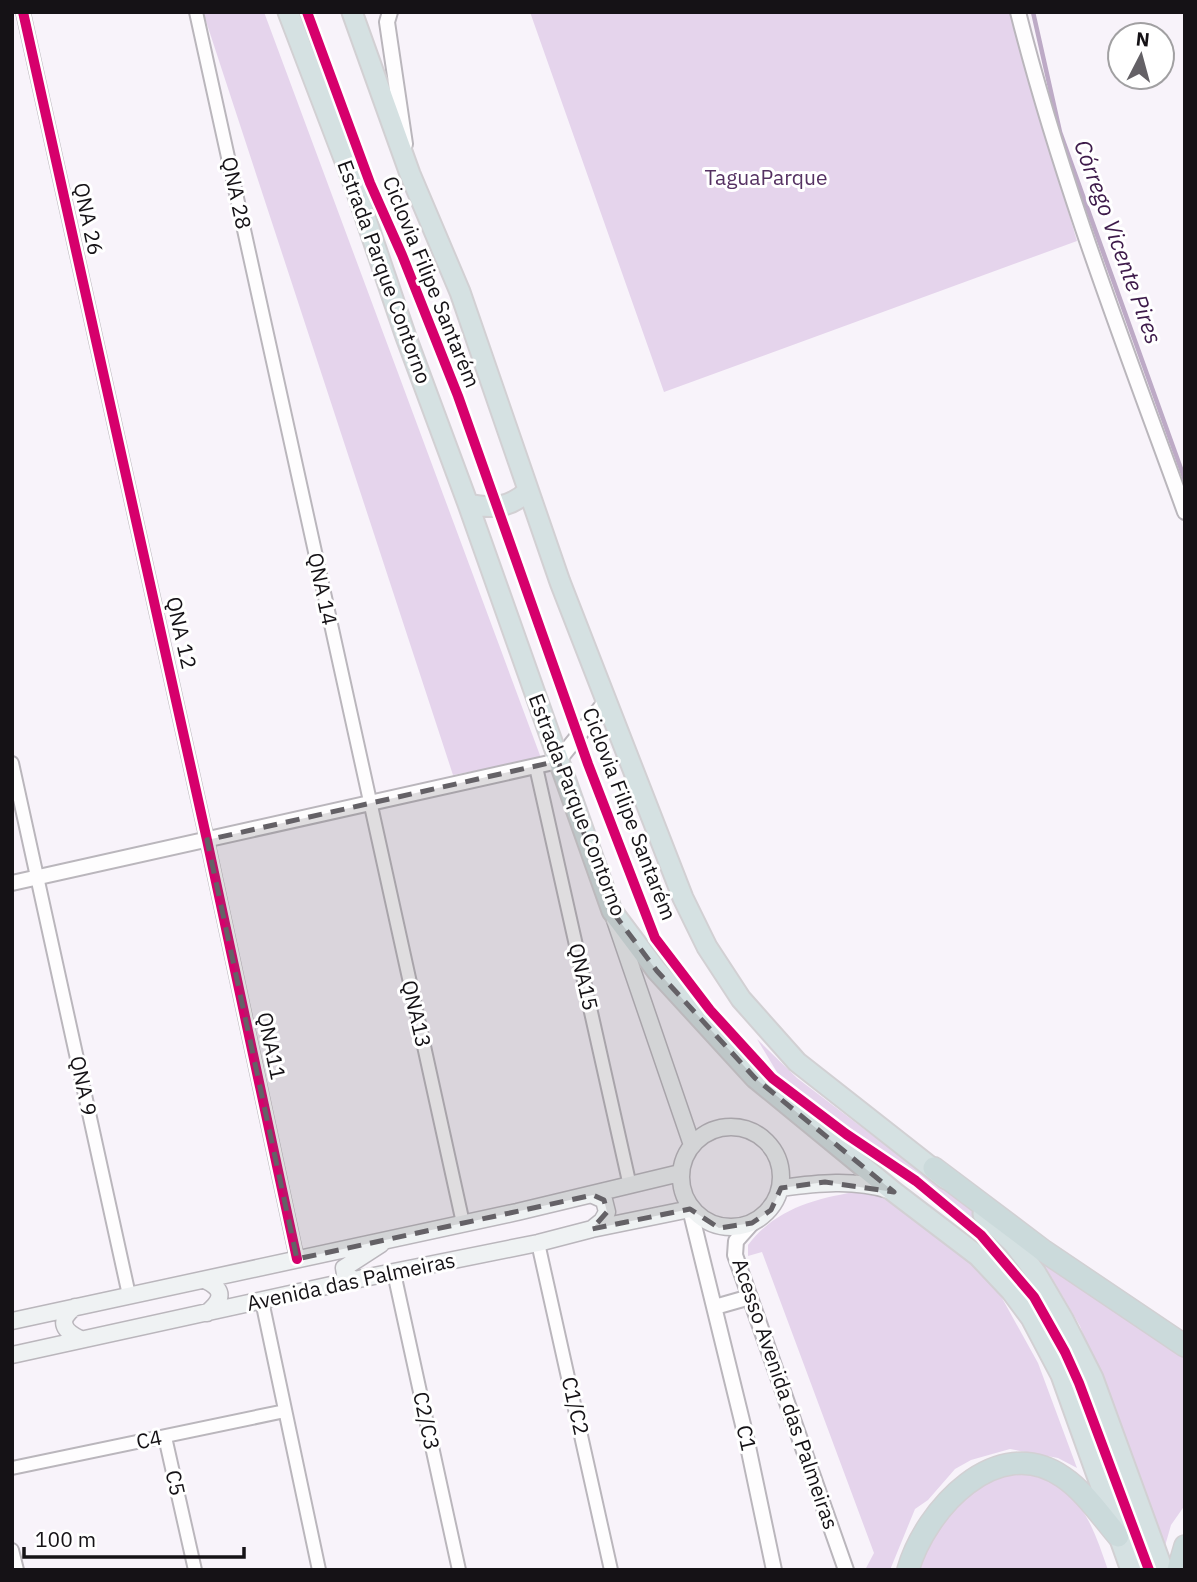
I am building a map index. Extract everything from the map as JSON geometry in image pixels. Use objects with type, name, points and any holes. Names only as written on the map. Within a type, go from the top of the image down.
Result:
[{"type":"highway","name":"Estrada Parque Contorno","points":[[288,12],[356,190],[612,911],[657,971],[755,1078],[894,1192],[978,1256],[1011,1291],[1031,1318],[1061,1375],[1131,1570]]},
{"type":"highway","points":[[352,12],[409,169],[460,292],[560,582],[683,898],[707,947],[741,999],[797,1062],[1044,1251],[1185,1346]]},
{"type":"highway","points":[[468,503],[493,508],[511,504],[528,491]]},
{"type":"highway","points":[[934,1168],[1014,1244],[1036,1273],[1063,1319],[1093,1378],[1163,1570]]},
{"type":"highway","points":[[908,1570],[913,1553],[929,1524],[949,1499],[972,1479],[998,1467],[1020,1464],[1043,1468],[1063,1477],[1118,1536]]},
{"type":"highway","points":[[1178,1570],[1185,1546]]},
{"type":"main road","points":[[612,911],[692,1145]]},
{"type":"main road","points":[[732,1127],[753,1132],[771,1146],[780,1166],[781,1188],[771,1210],[752,1223],[719,1227],[690,1209],[682,1192],[680,1173],[684,1158],[692,1145],[710,1132],[732,1127]]},
{"type":"main road","name":"Avenida das Palmeiras","points":[[12,1321],[593,1195],[680,1173]]},
{"type":"main road","points":[[781,1188],[825,1182],[872,1185],[894,1192]]},
{"type":"main road","points":[[592,1229],[602,1221],[607,1212],[604,1199],[593,1195]]},
{"type":"main road","name":"Avenida das Palmeiras","points":[[12,1355],[690,1209]]},
{"type":"main road","points":[[354,1280],[345,1274],[344,1268],[388,1238]]},
{"type":"main road","points":[[205,1280],[215,1286],[220,1294],[218,1303],[207,1312]]},
{"type":"main road","points":[[75,1307],[66,1314],[64,1324],[68,1333],[80,1339]]},
{"type":"street","name":"QNA 26","points":[[23,12],[116,434]]},
{"type":"street","name":"QNA 28","points":[[196,12],[275,374]]},
{"type":"street","points":[[390,12],[387,22],[409,169]]},
{"type":"street","points":[[1018,12],[1054,139],[1185,512]]},
{"type":"street","name":"QNA 14","points":[[275,374],[370,804]]},
{"type":"street","name":"QNA 12","points":[[116,434],[207,840]]},
{"type":"street","points":[[12,883],[558,761],[607,700]]},
{"type":"street","name":"QNA 9","points":[[12,763],[129,1295]]},
{"type":"street","name":"QNA15","points":[[536,767],[630,1186]]},
{"type":"street","name":"QNA13","points":[[370,804],[463,1223]]},
{"type":"street","name":"QNA11","points":[[207,840],[297,1259]]},
{"type":"street","name":"C1","points":[[690,1209],[746,1437],[774,1570]]},
{"type":"street","name":"Acesso Avenida das Palmeiras","points":[[752,1223],[736,1241],[735,1255],[846,1570]]},
{"type":"street","name":"C1/C2","points":[[538,1243],[611,1570]]},
{"type":"street","name":"C2/C3","points":[[394,1273],[459,1570]]},
{"type":"street","points":[[715,1307],[750,1297]]},
{"type":"street","points":[[262,1301],[319,1570]]},
{"type":"street","name":"C4","points":[[12,1468],[285,1411]]},
{"type":"street","name":"C5","points":[[164,1437],[195,1570]]},
{"type":"street","points":[[12,1550],[17,1570]]},
{"type":"highlighted area","points":[[558,761],[612,911],[657,971],[755,1078],[894,1192],[825,1182],[781,1188],[771,1210],[752,1223],[719,1228],[690,1209],[592,1229],[607,1212],[604,1200],[593,1195],[297,1259],[207,840]]},
{"type":"green space","points":[[203,12],[264,12],[541,758],[453,775]]},
{"type":"green space","name":"TaguaParque","points":[[530,12],[1009,12],[1077,241],[664,392]]},
{"type":"green space","points":[[757,1039],[797,1078],[976,1214],[1019,1265],[1048,1305],[1098,1422],[1148,1570],[1138,1570],[1088,1425],[1039,1312],[1012,1272],[972,1224],[778,1074]]},
{"type":"green space","points":[[861,1191],[895,1199],[965,1253],[1002,1298],[1038,1363],[1077,1468],[1058,1458],[1010,1449],[971,1460],[955,1469],[928,1500],[915,1509],[890,1570],[865,1570],[874,1553],[762,1252],[748,1256],[748,1245],[759,1232],[784,1214],[813,1201]]},
{"type":"green space","points":[[982,1208],[1185,1354],[1185,1505],[1171,1525],[1163,1553],[1080,1326],[1046,1268]]},
{"type":"green space","points":[[1026,1474],[1059,1487],[1081,1508],[1096,1536],[1108,1570],[911,1570],[950,1505],[994,1476]]},
{"type":"waterway","name":"Córrego Vicente Pires","points":[[1033,12],[1060,132],[1185,480]]},
{"type":"cycle path","points":[[23,12],[297,1259]]},
{"type":"cycle path","name":"Ciclovia Filipe Santarém","points":[[307,12],[370,183],[458,396],[588,764],[655,938],[710,1010],[772,1078],[846,1134],[916,1181],[981,1235],[1034,1297],[1079,1383],[1149,1570]]}]
